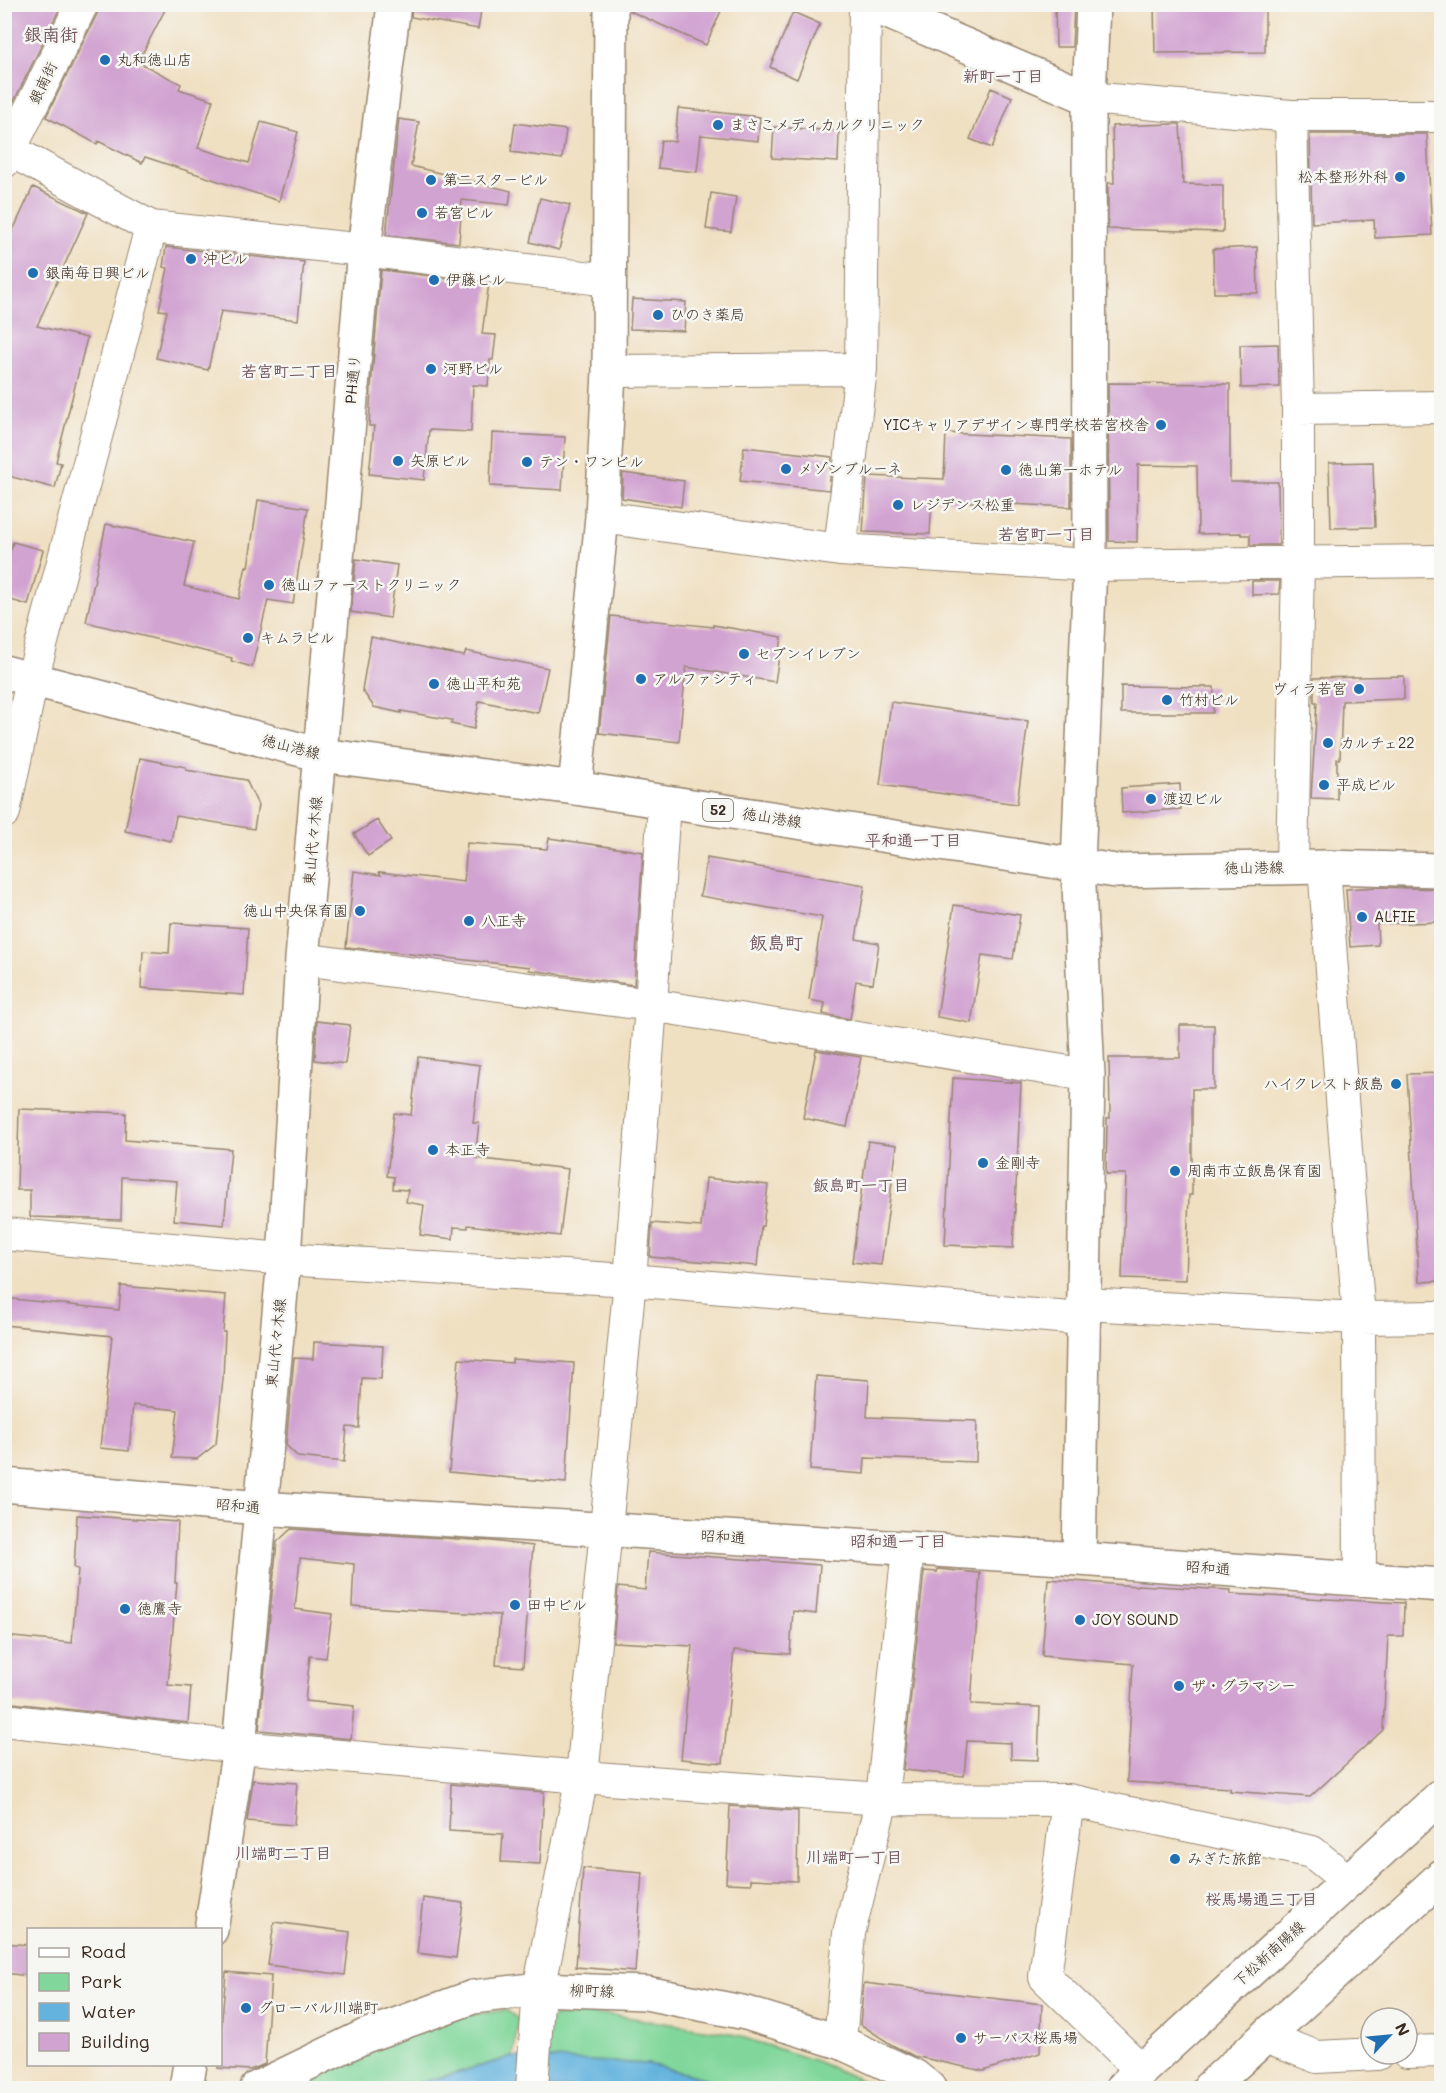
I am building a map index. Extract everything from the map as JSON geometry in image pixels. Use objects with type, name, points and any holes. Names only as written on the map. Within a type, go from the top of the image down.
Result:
[{"type":"street","name":"銀南街","points":[[6,153],[82,4]]},
{"type":"street","name":"PH通り","points":[[321,755],[364,250],[394,4]]},
{"type":"street","points":[[575,788],[602,517],[609,370],[611,4]]},
{"type":"street","points":[[840,550],[861,369],[867,4],[1089,98],[1291,116],[1442,116]]},
{"type":"street","points":[[1079,1559],[1088,1075],[1078,865],[1090,565],[1089,98],[1093,4]]},
{"type":"street","points":[[1291,116],[1298,409],[1298,562],[1292,867]]},
{"type":"street","points":[[6,153],[151,227],[609,280]]},
{"type":"street","points":[[4,812],[18,676],[151,227]]},
{"type":"street","points":[[609,370],[861,369]]},
{"type":"street","points":[[1298,409],[1442,407]]},
{"type":"street","points":[[602,517],[840,550],[1090,565],[1442,561]]},
{"type":"street","name":"徳山港線","points":[[18,676],[321,755],[575,788],[1116,871],[1292,867],[1442,870]]},
{"type":"street","name":"東山代々木線","points":[[211,1928],[239,1747],[284,1259],[302,959],[321,755]]},
{"type":"street","points":[[532,2088],[539,1989],[582,1777],[604,1530],[630,1280],[664,802]]},
{"type":"street","points":[[1324,867],[1359,1318],[1360,1580]]},
{"type":"street","points":[[302,959],[651,1005],[1088,1075]]},
{"type":"street","points":[[4,1234],[284,1259],[630,1280],[1082,1312],[1359,1318],[1442,1317]]},
{"type":"street","name":"昭和通","points":[[4,1485],[260,1508],[1079,1559],[1442,1585]]},
{"type":"street","points":[[840,2042],[849,1933],[882,1798],[908,1549]]},
{"type":"street","points":[[4,1720],[239,1747],[582,1777],[882,1798],[1068,1800],[1312,1852],[1348,1881]]},
{"type":"street","name":"下松新南陽線","points":[[1132,2079],[1442,1795]]},
{"type":"street","points":[[1068,1800],[1045,1977],[1132,2079]]},
{"type":"street","points":[[1209,2088],[1442,1876]]},
{"type":"street","name":"柳町線","points":[[257,2088],[365,2036],[473,1997],[539,1989],[646,1993],[746,2013],[840,2042],[914,2076],[929,2088]]},
{"type":"street","points":[[1265,2037],[1317,2057],[1359,2055]]},
{"type":"street","points":[[1419,2052],[1442,2051]]},
{"type":"street","points":[[186,2088],[190,2066]]},
{"type":"green space","points":[[506,2010],[518,2019],[513,2057],[402,2088],[290,2088],[381,2046],[461,2016]]},
{"type":"green space","points":[[606,2014],[729,2033],[816,2061],[879,2088],[743,2088],[648,2064],[542,2059],[549,2022],[555,2016]]},
{"type":"water","points":[[513,2057],[648,2064],[743,2088],[402,2088]]},
{"type":"building","points":[[4,4],[62,4],[14,101],[4,96]]},
{"type":"building","points":[[100,4],[168,4],[138,62],[181,84],[179,89],[213,100],[198,148],[249,163],[261,122],[298,132],[279,201],[145,157],[142,163],[98,141],[97,144],[46,117]]},
{"type":"building","points":[[412,4],[482,4],[478,29],[411,17]]},
{"type":"building","points":[[630,4],[724,4],[706,45],[630,11]]},
{"type":"building","points":[[1154,4],[1265,4],[1265,52],[1155,53]]},
{"type":"building","points":[[1055,6],[1074,6],[1072,47],[1056,47]]},
{"type":"building","points":[[793,12],[820,24],[797,79],[770,67]]},
{"type":"building","points":[[991,88],[1012,97],[992,148],[970,139]]},
{"type":"building","points":[[678,108],[760,117],[758,141],[701,135],[697,172],[658,168],[661,140],[675,142]]},
{"type":"building","points":[[399,119],[419,122],[411,166],[511,191],[509,205],[462,200],[459,243],[386,235]]},
{"type":"building","points":[[515,123],[566,130],[562,159],[511,152]]},
{"type":"building","points":[[1180,124],[1183,184],[1223,185],[1223,232],[1108,229],[1108,183],[1114,183],[1112,126]]},
{"type":"building","points":[[774,127],[839,131],[838,162],[772,158]]},
{"type":"building","points":[[1310,134],[1427,134],[1432,235],[1375,238],[1374,220],[1312,223]]},
{"type":"building","points":[[33,187],[88,213],[37,326],[87,338],[56,462],[61,463],[55,488],[4,475],[4,250]]},
{"type":"building","points":[[711,193],[736,197],[731,232],[706,229]]},
{"type":"building","points":[[540,198],[570,205],[559,250],[530,242]]},
{"type":"building","points":[[166,247],[304,262],[298,320],[221,311],[208,370],[156,358],[167,311],[159,310],[168,268],[163,267]]},
{"type":"building","points":[[1257,247],[1258,293],[1214,293],[1213,249]]},
{"type":"building","points":[[381,270],[489,283],[482,334],[496,335],[493,360],[490,360],[488,386],[473,385],[471,432],[429,430],[424,480],[369,474],[374,426],[369,426],[371,388]]},
{"type":"building","name":"ひのき薬局","points":[[632,299],[686,302],[684,331],[630,329]]},
{"type":"building","points":[[1278,344],[1279,387],[1241,388],[1240,345]]},
{"type":"building","points":[[1108,383],[1230,384],[1230,482],[1278,482],[1279,545],[1250,545],[1250,535],[1241,535],[1241,533],[1198,534],[1197,466],[1138,465],[1137,542],[1109,541]]},
{"type":"building","name":"テン・ワンビル","points":[[492,433],[565,437],[562,490],[490,486]]},
{"type":"building","name":"徳山第一ホテル","points":[[946,433],[1071,439],[1071,507],[932,500],[930,534],[863,532],[867,476],[944,479]]},
{"type":"building","name":"メゾンブルーネ","points":[[744,447],[832,457],[829,490],[740,481]]},
{"type":"building","points":[[1373,462],[1375,527],[1331,528],[1329,463]]},
{"type":"building","points":[[623,473],[684,481],[681,507],[622,498]]},
{"type":"building","points":[[258,500],[308,508],[293,604],[268,600],[252,667],[231,661],[232,658],[86,622],[106,524],[194,542],[184,586],[239,599],[246,566],[248,567]]},
{"type":"building","points":[[13,542],[43,550],[28,605],[4,598],[4,572]]},
{"type":"building","points":[[356,559],[397,565],[390,618],[351,612]]},
{"type":"building","points":[[1252,581],[1280,581],[1279,594],[1252,595]]},
{"type":"building","name":"アルファシティ","points":[[611,616],[713,627],[713,625],[782,637],[775,682],[686,667],[679,742],[599,733]]},
{"type":"building","points":[[371,637],[464,656],[466,651],[548,668],[538,713],[479,701],[474,729],[451,724],[452,720],[374,707],[362,690]]},
{"type":"building","points":[[1404,676],[1404,699],[1342,701],[1340,759],[1337,759],[1337,799],[1311,798],[1317,702],[1314,702],[1314,678]]},
{"type":"building","name":"竹村ビル","points":[[1121,686],[1214,687],[1213,713],[1121,713]]},
{"type":"building","points":[[891,702],[1028,721],[1017,804],[880,785]]},
{"type":"building","points":[[140,758],[186,767],[186,770],[246,780],[258,805],[254,829],[176,816],[171,841],[125,831]]},
{"type":"building","name":"渡辺ビル","points":[[1180,784],[1181,809],[1122,813],[1121,788]]},
{"type":"building","points":[[377,820],[391,841],[368,856],[354,834]]},
{"type":"building","points":[[549,838],[643,852],[634,985],[529,970],[530,967],[346,947],[354,871],[464,882],[467,843],[547,849]]},
{"type":"building","points":[[707,858],[865,885],[856,939],[879,943],[873,984],[856,981],[850,1019],[823,1014],[825,1003],[809,1000],[822,917],[700,896]]},
{"type":"building","points":[[1378,887],[1442,889],[1442,922],[1377,924],[1378,945],[1350,947],[1346,889]]},
{"type":"building","points":[[954,905],[1020,915],[1013,959],[982,955],[971,1023],[937,1017]]},
{"type":"building","points":[[171,923],[248,928],[244,995],[141,988],[143,951],[169,953]]},
{"type":"building","points":[[317,1021],[350,1025],[345,1064],[315,1060]]},
{"type":"building","points":[[1180,1025],[1214,1025],[1214,1089],[1192,1089],[1192,1195],[1189,1195],[1186,1280],[1122,1278],[1126,1174],[1106,1174],[1107,1118],[1110,1118],[1109,1058],[1180,1058]]},
{"type":"building","points":[[816,1050],[861,1057],[847,1127],[803,1118]]},
{"type":"building","points":[[418,1057],[480,1065],[473,1123],[479,1123],[475,1158],[568,1169],[560,1236],[468,1225],[468,1228],[454,1227],[453,1239],[420,1235],[424,1205],[406,1202],[408,1190],[393,1189],[394,1177],[387,1176],[394,1113],[411,1115]]},
{"type":"building","points":[[1442,1073],[1442,1281],[1419,1282],[1407,1074]]},
{"type":"building","name":"金剛寺","points":[[953,1078],[1021,1083],[1013,1248],[945,1245]]},
{"type":"building","points":[[19,1109],[126,1113],[125,1140],[231,1149],[224,1225],[174,1220],[177,1181],[122,1177],[121,1220],[30,1217],[30,1190],[17,1190]]},
{"type":"building","points":[[868,1141],[897,1145],[881,1265],[852,1262]]},
{"type":"building","points":[[706,1178],[768,1185],[757,1266],[650,1257],[652,1223],[701,1227]]},
{"type":"building","points":[[121,1286],[226,1295],[223,1379],[216,1444],[197,1459],[172,1458],[178,1410],[133,1405],[129,1451],[100,1448],[112,1336],[4,1325],[4,1298],[119,1310]]},
{"type":"building","points":[[314,1342],[383,1346],[381,1379],[362,1378],[359,1428],[347,1427],[344,1462],[298,1457],[286,1445],[294,1358],[313,1359]]},
{"type":"building","points":[[459,1359],[512,1363],[512,1359],[574,1363],[566,1483],[449,1472]]},
{"type":"building","points":[[816,1376],[869,1380],[867,1417],[977,1421],[976,1462],[865,1458],[864,1474],[810,1470]]},
{"type":"building","points":[[77,1515],[178,1522],[175,1583],[177,1583],[168,1685],[191,1687],[188,1723],[4,1702],[4,1636],[72,1643],[78,1569],[74,1568]]},
{"type":"building","points":[[291,1529],[491,1541],[533,1546],[523,1667],[496,1665],[500,1615],[352,1606],[354,1564],[300,1558],[295,1609],[332,1614],[326,1658],[310,1656],[305,1701],[354,1706],[351,1739],[259,1730],[277,1542]]},
{"type":"building","points":[[648,1552],[820,1565],[816,1614],[793,1611],[790,1654],[734,1650],[723,1763],[681,1759],[692,1646],[613,1642],[618,1587],[645,1590]]},
{"type":"building","points":[[938,1569],[980,1573],[971,1704],[1040,1707],[1038,1760],[1011,1759],[1011,1743],[967,1741],[964,1776],[903,1770],[924,1571],[937,1572]]},
{"type":"building","points":[[1048,1579],[1231,1590],[1230,1594],[1404,1603],[1403,1636],[1388,1636],[1383,1730],[1310,1797],[1230,1791],[1230,1788],[1127,1782],[1133,1664],[1042,1656]]},
{"type":"building","points":[[253,1780],[297,1783],[294,1825],[247,1821]]},
{"type":"building","points":[[451,1784],[544,1792],[540,1864],[501,1862],[503,1834],[449,1831]]},
{"type":"building","points":[[730,1806],[798,1811],[797,1881],[751,1879],[751,1884],[726,1883]]},
{"type":"building","points":[[583,1868],[642,1873],[635,1972],[576,1967]]},
{"type":"building","points":[[423,1898],[463,1903],[456,1958],[417,1953]]},
{"type":"building","points":[[274,1922],[350,1932],[345,1975],[268,1965]]},
{"type":"building","points":[[4,1943],[27,1945],[27,1976],[4,1973]]},
{"type":"building","name":"グローバル川端町","points":[[226,1972],[271,1976],[265,2064],[250,2070],[218,2068],[222,2066],[222,2018]]},
{"type":"building","name":"サーパス桜馬場","points":[[864,1983],[1042,2004],[1040,2053],[983,2071],[914,2056],[860,2024]]},
{"type":"place","name":"丸和徳山店","points":[[105,60]]},
{"type":"place","name":"まさこメディカルクリニック","points":[[718,125]]},
{"type":"place","name":"松本整形外科","points":[[1400,177]]},
{"type":"place","name":"第二スタービル","points":[[431,180]]},
{"type":"place","name":"若宮ビル","points":[[422,213]]},
{"type":"place","name":"沖ビル","points":[[191,259]]},
{"type":"place","name":"銀南毎日興ビル","points":[[33,273]]},
{"type":"place","name":"伊藤ビル","points":[[434,280]]},
{"type":"place","name":"ひのき薬局","points":[[658,315]]},
{"type":"place","name":"河野ビル","points":[[431,369]]},
{"type":"place","name":"YICキャリアデザイン専門学校若宮校舎","points":[[1161,425]]},
{"type":"place","name":"矢原ビル","points":[[398,461]]},
{"type":"place","name":"テン・ワンビル","points":[[527,462]]},
{"type":"place","name":"メゾンブルーネ","points":[[786,469]]},
{"type":"place","name":"徳山第一ホテル","points":[[1006,470]]},
{"type":"place","name":"レジデンス松重","points":[[898,505]]},
{"type":"place","name":"徳山ファーストクリニック","points":[[269,585]]},
{"type":"place","name":"キムラビル","points":[[248,638]]},
{"type":"place","name":"セブンイレブン","points":[[744,654]]},
{"type":"place","name":"アルファシティ","points":[[641,679]]},
{"type":"place","name":"徳山平和苑","points":[[434,684]]},
{"type":"place","name":"ヴィラ若宮","points":[[1359,689]]},
{"type":"place","name":"竹村ビル","points":[[1167,700]]},
{"type":"place","name":"カルチェ22","points":[[1328,743]]},
{"type":"place","name":"平成ビル","points":[[1324,785]]},
{"type":"place","name":"渡辺ビル","points":[[1151,799]]},
{"type":"place","name":"徳山中央保育園","points":[[360,911]]},
{"type":"place","name":"ALFIE","points":[[1362,917]]},
{"type":"place","name":"八正寺","points":[[469,921]]},
{"type":"place","name":"ハイクレスト飯島","points":[[1396,1084]]},
{"type":"place","name":"本正寺","points":[[433,1150]]},
{"type":"place","name":"金剛寺","points":[[983,1163]]},
{"type":"place","name":"周南市立飯島保育園","points":[[1175,1171]]},
{"type":"place","name":"田中ビル","points":[[515,1605]]},
{"type":"place","name":"徳鷹寺","points":[[125,1609]]},
{"type":"place","name":"JOY SOUND","points":[[1080,1620]]},
{"type":"place","name":"ザ・グラマシー","points":[[1179,1686]]},
{"type":"place","name":"みぎた旅館","points":[[1175,1859]]},
{"type":"place","name":"グローバル川端町","points":[[246,2008]]},
{"type":"place","name":"サーパス桜馬場","points":[[961,2038]]},
{"type":"district","name":"銀南街","points":[[51,35]]},
{"type":"district","name":"新町一丁目","points":[[1003,76]]},
{"type":"district","name":"若宮町二丁目","points":[[289,371]]},
{"type":"district","name":"若宮町一丁目","points":[[1046,534]]},
{"type":"district","name":"平和通一丁目","points":[[913,840]]},
{"type":"district","name":"飯島町","points":[[776,943]]},
{"type":"district","name":"飯島町一丁目","points":[[861,1185]]},
{"type":"district","name":"昭和通一丁目","points":[[898,1541]]},
{"type":"district","name":"川端町二丁目","points":[[283,1853]]},
{"type":"district","name":"川端町一丁目","points":[[854,1857]]},
{"type":"district","name":"桜馬場通三丁目","points":[[1261,1899]]}]
